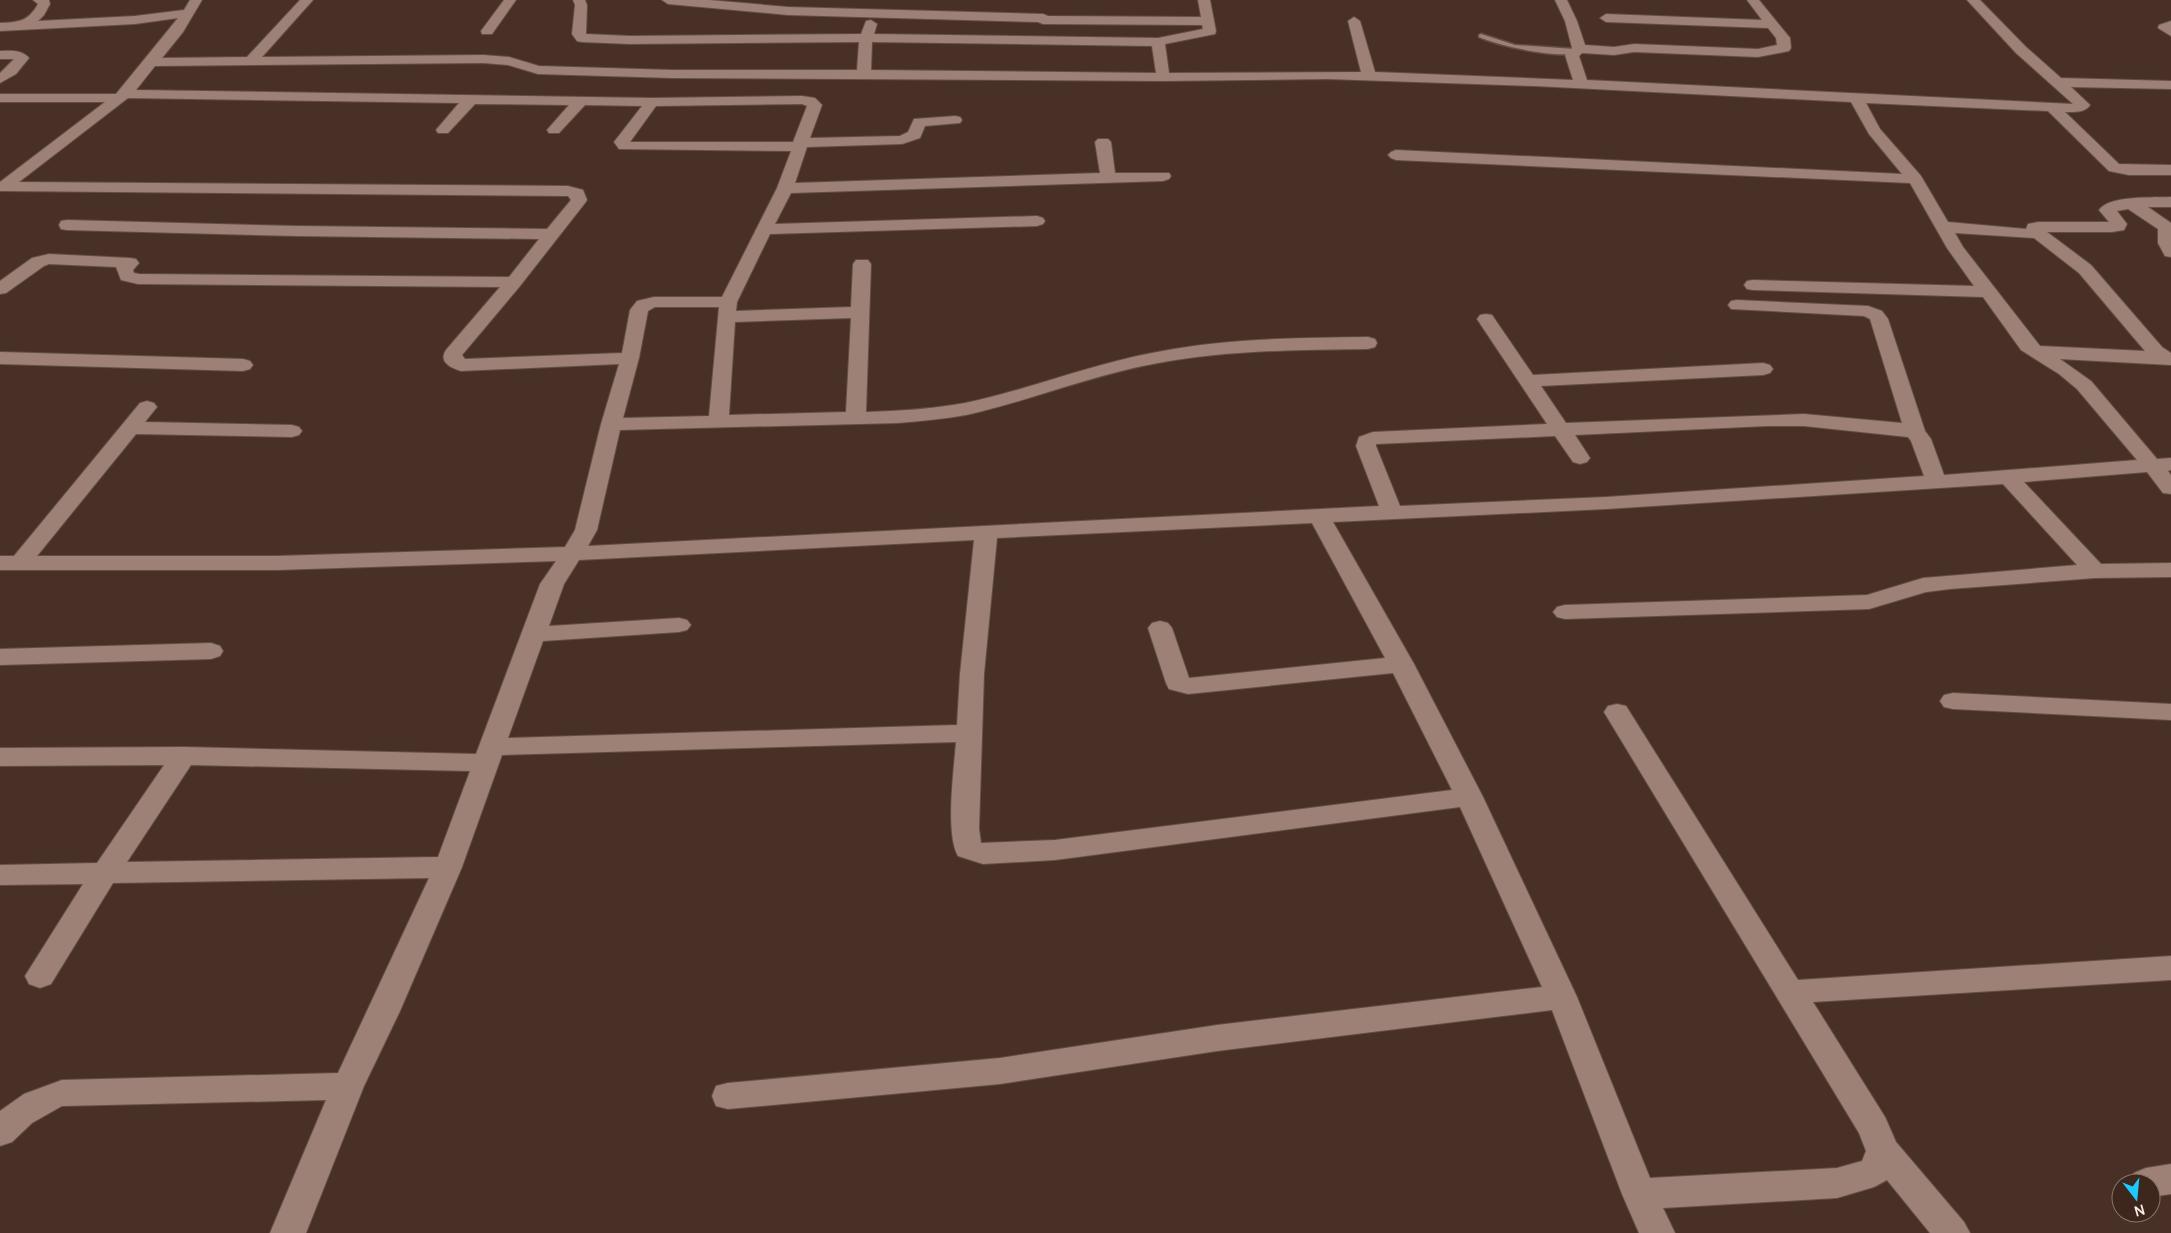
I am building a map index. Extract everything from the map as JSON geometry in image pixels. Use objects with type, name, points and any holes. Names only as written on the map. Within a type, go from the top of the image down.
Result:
[{"type":"street","points":[[39,0],[54,0]]},
{"type":"street","points":[[250,62],[307,0]]},
{"type":"street","points":[[487,31],[510,0]]},
{"type":"street","points":[[579,0],[581,5],[579,34],[582,38],[602,40],[866,38],[1158,42],[1205,34],[1210,31],[1204,0]]},
{"type":"street","points":[[668,0],[733,3],[768,10],[1209,21]]},
{"type":"street","points":[[864,74],[866,38],[875,14],[883,0]]},
{"type":"street","points":[[1561,0],[1571,21],[1577,50]]},
{"type":"street","points":[[1582,84],[1572,55],[1577,50],[1614,51],[1634,48],[1747,53],[1780,50],[1785,46],[1783,38],[1753,0]]},
{"type":"street","points":[[151,62],[483,59],[509,61],[538,70],[682,74],[864,74],[1038,66],[1164,77],[1370,77],[1582,84],[2075,108],[2083,106],[2022,50],[1973,0]]},
{"type":"street","points":[[25,26],[40,12],[44,4],[43,1]]},
{"type":"street","points":[[0,28],[135,20],[190,3]]},
{"type":"street","points":[[2,188],[122,96],[178,28],[190,3]]},
{"type":"street","points":[[702,40],[733,3]]},
{"type":"street","points":[[1038,66],[1043,40],[1043,16]]},
{"type":"street","points":[[1606,18],[1773,24]]},
{"type":"street","points":[[1354,21],[1359,44],[1370,77]]},
{"type":"street","points":[[2171,25],[2164,28],[2171,32]]},
{"type":"street","points":[[1158,42],[1164,77]]},
{"type":"street","points":[[0,55],[16,55],[22,58],[11,71],[0,79]]},
{"type":"street","points":[[2057,82],[2171,85]]},
{"type":"street","points":[[0,98],[122,96],[652,102],[810,101],[815,105],[785,188],[727,310],[718,422]]},
{"type":"street","points":[[1856,98],[1874,131],[1915,179],[1955,248],[2035,352],[2066,370],[2084,385],[2161,464],[2171,488]]},
{"type":"street","points":[[443,130],[471,99]]},
{"type":"street","points":[[554,130],[582,100]]},
{"type":"street","points":[[652,102],[622,142],[624,146],[799,145],[902,140],[915,135],[919,122],[955,120]]},
{"type":"street","points":[[2052,107],[2114,168],[2171,170]]},
{"type":"street","points":[[1103,142],[1108,178]]},
{"type":"street","points":[[1396,155],[1915,179]]},
{"type":"street","points":[[785,188],[1163,176]]},
{"type":"street","points":[[2,188],[568,191],[577,193],[579,200],[514,282],[453,354],[453,360],[461,364],[477,365],[630,358]]},
{"type":"street","points":[[2166,358],[2085,269],[2037,232],[2034,227],[2118,226],[2119,224],[2107,210],[2114,206],[2171,202]]},
{"type":"street","points":[[2132,204],[2166,226],[2166,243],[2171,252]]},
{"type":"street","points":[[764,229],[1037,221]]},
{"type":"street","points":[[67,226],[297,232],[553,234]]},
{"type":"street","points":[[1943,227],[2031,234],[2037,232]]},
{"type":"street","points":[[0,289],[38,262],[49,259],[130,263],[124,270],[128,276],[138,280],[514,282]]},
{"type":"street","points":[[856,418],[862,264]]},
{"type":"street","points":[[1753,285],[1988,292]]},
{"type":"street","points":[[288,1233],[348,1086],[384,1011],[448,867],[552,584],[571,554],[582,541],[611,424],[630,358],[639,310],[643,304],[654,302],[727,310],[860,312]]},
{"type":"street","points":[[1737,305],[1868,311],[1876,315],[1879,319],[1915,433],[1921,439],[1936,481]]},
{"type":"street","points":[[1486,319],[1580,458]]},
{"type":"street","points":[[611,424],[898,417],[954,411],[1065,382],[1103,369],[1154,358],[1260,345],[1368,343]]},
{"type":"street","points":[[2035,352],[2166,358]]},
{"type":"street","points":[[0,358],[244,365]]},
{"type":"street","points":[[1527,381],[1763,368]]},
{"type":"street","points":[[10,563],[147,407]]},
{"type":"street","points":[[1392,512],[1366,446],[1366,441],[1386,436],[1561,431],[1785,420],[1901,429],[1915,433]]},
{"type":"street","points":[[130,428],[292,431]]},
{"type":"street","points":[[10,563],[277,562],[571,554],[986,532],[1606,503],[2008,477],[2161,464]]},
{"type":"street","points":[[2008,477],[2095,571]]},
{"type":"street","points":[[1319,516],[1402,664],[1469,797],[1562,997],[1638,1194],[1657,1233]]},
{"type":"street","points":[[986,532],[972,674],[965,829],[968,849],[983,854],[1055,850],[1469,797]]},
{"type":"street","points":[[1565,612],[1869,602],[1923,585],[2095,571],[2171,570]]},
{"type":"street","points":[[534,634],[679,625]]},
{"type":"street","points":[[1160,628],[1172,672],[1178,683],[1188,686],[1402,664]]},
{"type":"street","points":[[0,657],[211,651]]},
{"type":"street","points":[[1953,701],[2171,712]]},
{"type":"street","points":[[1617,712],[1873,1127],[1883,1151],[1952,1233]]},
{"type":"street","points":[[0,757],[490,755],[970,733]]},
{"type":"street","points":[[40,976],[104,874],[184,756]]},
{"type":"street","points":[[0,875],[448,867]]},
{"type":"street","points":[[1790,992],[2171,968]]},
{"type":"street","points":[[728,1096],[1000,1071],[1217,1038],[1562,997]]},
{"type":"street","points":[[5,1121],[40,1100],[62,1093],[348,1086]]},
{"type":"street","points":[[1638,1194],[1836,1183],[1874,1172],[1883,1151]]},
{"type":"lane","points":[[1481,36],[1495,43],[1523,49],[1577,50]]}]
